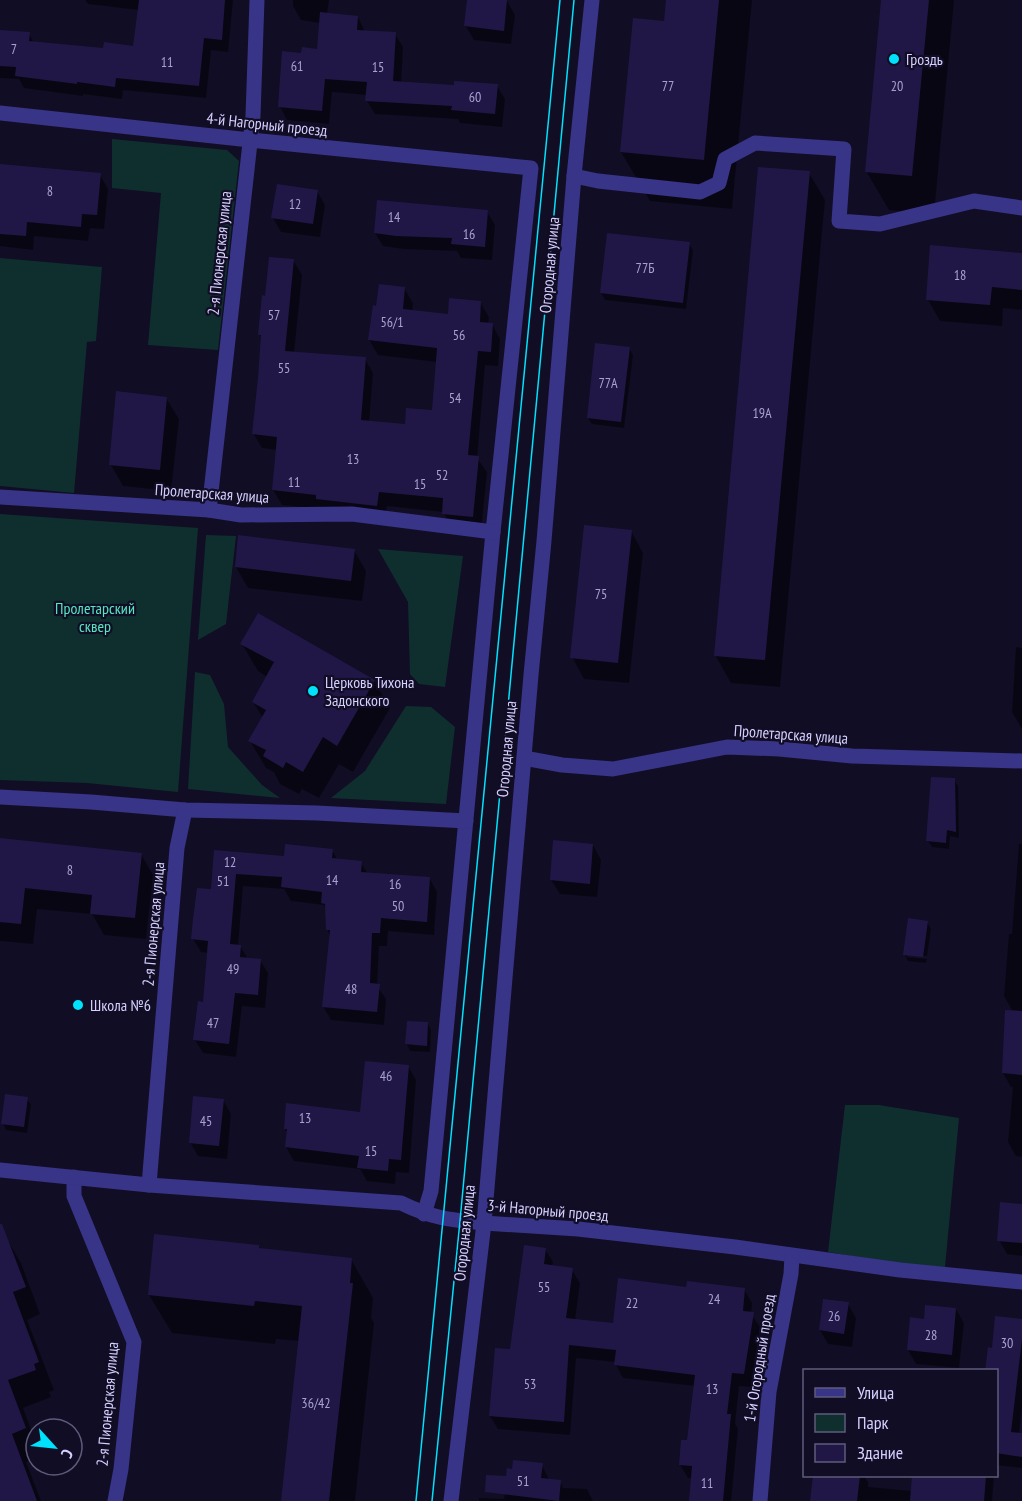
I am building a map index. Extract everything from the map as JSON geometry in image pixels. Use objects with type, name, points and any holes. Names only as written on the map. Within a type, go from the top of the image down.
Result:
[{"type":"street","name":"2-я Пионерская улица","points":[[209,510],[253,116],[257,0]]},
{"type":"street","name":"Огородная улица","points":[[451,1501],[484,1223],[574,176],[592,0]]},
{"type":"street","name":"4-й Нагорный проезд","points":[[0,113],[531,168],[493,532]]},
{"type":"street","points":[[574,176],[598,182],[700,192],[719,183],[725,159],[755,143],[844,149],[839,221],[880,224],[974,201],[1022,208]]},
{"type":"street","name":"Пролетарская улица","points":[[0,497],[209,510],[241,515],[352,514],[493,532]]},
{"type":"street","points":[[424,1214],[431,1191],[493,532]]},
{"type":"street","name":"Пролетарская улица","points":[[524,758],[562,765],[613,769],[727,747],[852,756],[1022,761]]},
{"type":"street","points":[[0,797],[91,801],[185,810],[317,813],[466,821]]},
{"type":"street","name":"2-я Пионерская улица","points":[[149,1185],[177,848],[185,810]]},
{"type":"street","name":"3-й Нагорный проезд","points":[[0,1170],[149,1185],[401,1203],[444,1220],[578,1229],[735,1247],[900,1270],[1022,1282]]},
{"type":"street","name":"2-я Пионерская улица","points":[[74,1177],[74,1196],[134,1342],[121,1469],[115,1501]]},
{"type":"street","name":"1-й Огородный проезд","points":[[760,1501],[768,1392],[791,1274],[792,1256]]},
{"type":"green space","points":[[112,139],[227,150],[239,161],[218,350],[148,345],[161,193],[112,188]]},
{"type":"green space","points":[[0,258],[102,267],[96,341],[87,342],[74,493],[0,486]]},
{"type":"green space","name":"Пролетарский сквер","points":[[0,514],[198,528],[178,792],[87,783],[0,780]]},
{"type":"green space","points":[[206,535],[236,536],[226,624],[198,640]]},
{"type":"green space","points":[[378,549],[463,556],[445,687],[419,684],[410,674],[408,602]]},
{"type":"green space","points":[[195,672],[210,675],[224,704],[228,747],[262,785],[280,798],[188,789]]},
{"type":"green space","points":[[406,706],[431,707],[455,727],[446,804],[331,798],[365,771]]},
{"type":"green space","points":[[845,1105],[879,1105],[959,1118],[945,1267],[900,1264],[828,1252]]},
{"type":"building","points":[[139,0],[225,0],[222,40],[204,38],[199,86],[116,78],[115,87],[77,82],[77,84],[15,76],[16,67],[0,66],[0,30],[30,32],[29,41],[103,48],[104,42],[133,46]]},
{"type":"building","points":[[467,0],[507,0],[504,31],[464,26]]},
{"type":"building","points":[[666,0],[719,0],[704,160],[620,152],[633,18],[664,21]]},
{"type":"building","points":[[881,0],[929,0],[912,176],[865,172]]},
{"type":"building","points":[[320,12],[358,16],[357,30],[396,32],[393,81],[454,85],[454,81],[498,84],[495,114],[451,110],[452,106],[365,101],[367,82],[325,79],[322,111],[278,107],[282,51],[301,53],[302,47],[317,49]]},
{"type":"building","points":[[0,164],[101,173],[97,215],[82,214],[81,227],[27,222],[26,236],[0,234]]},
{"type":"building","points":[[758,167],[810,171],[765,660],[714,656]]},
{"type":"building","points":[[277,184],[318,190],[313,224],[271,218]]},
{"type":"building","points":[[377,200],[488,210],[485,247],[451,244],[452,238],[374,233]]},
{"type":"building","points":[[607,233],[690,242],[683,303],[600,293]]},
{"type":"building","points":[[930,245],[1022,253],[1022,290],[992,287],[990,305],[926,300]]},
{"type":"building","points":[[269,257],[294,259],[285,351],[366,357],[361,420],[405,424],[406,408],[432,410],[437,348],[368,340],[373,305],[376,306],[379,284],[405,287],[403,309],[448,314],[449,298],[481,301],[480,322],[493,323],[491,352],[478,351],[468,455],[479,456],[473,517],[442,514],[443,498],[379,492],[377,506],[316,499],[316,495],[272,490],[277,437],[252,434],[261,335],[258,335]]},
{"type":"building","points":[[595,343],[630,347],[621,422],[587,418]]},
{"type":"building","points":[[116,391],[167,397],[160,470],[109,465]]},
{"type":"building","points":[[584,525],[632,530],[618,663],[570,658]]},
{"type":"building","points":[[238,535],[355,549],[351,581],[235,567]]},
{"type":"building","name":"Церковь Тихона Задонского","points":[[258,613],[375,680],[337,746],[323,737],[303,772],[286,762],[283,768],[263,756],[266,750],[248,741],[266,710],[252,702],[274,662],[240,644]]},
{"type":"building","points":[[931,777],[955,778],[956,832],[947,830],[946,843],[926,841]]},
{"type":"building","points":[[0,838],[142,853],[135,918],[90,914],[92,895],[25,888],[21,924],[0,922]]},
{"type":"building","points":[[553,840],[593,844],[590,884],[550,880]]},
{"type":"building","points":[[285,844],[333,849],[332,858],[362,861],[361,872],[430,877],[427,922],[381,918],[380,933],[372,933],[370,983],[380,984],[377,1012],[322,1007],[330,930],[326,930],[325,904],[321,903],[322,892],[281,887],[282,877],[236,874],[230,944],[241,945],[240,957],[261,959],[258,995],[235,993],[229,1044],[193,1040],[198,1001],[203,1002],[208,941],[191,939],[193,919],[197,888],[211,889],[214,850],[284,856]]},
{"type":"building","points":[[908,918],[928,921],[923,957],[903,955]]},
{"type":"building","points":[[1005,1010],[1022,1011],[1022,1075],[1002,1073]]},
{"type":"building","points":[[407,1021],[428,1022],[427,1046],[405,1044]]},
{"type":"building","points":[[365,1061],[409,1065],[401,1160],[389,1159],[388,1171],[357,1168],[359,1156],[285,1147],[286,1103],[360,1112]]},
{"type":"building","points":[[5,1094],[28,1097],[24,1127],[1,1124]]},
{"type":"building","points":[[193,1096],[224,1099],[219,1146],[189,1143]]},
{"type":"building","points":[[1000,1202],[1022,1204],[1022,1243],[997,1241]]},
{"type":"building","points":[[0,1224],[2,1224],[26,1287],[13,1292],[39,1362],[34,1364],[36,1370],[8,1380],[24,1423],[24,1429],[12,1434],[24,1466],[24,1477],[28,1477],[37,1501],[0,1501]]},
{"type":"building","points":[[154,1234],[352,1258],[350,1283],[353,1283],[329,1501],[281,1501],[302,1306],[255,1301],[254,1306],[148,1295]]},
{"type":"building","points":[[524,1245],[546,1248],[544,1264],[573,1268],[566,1318],[613,1323],[618,1278],[686,1287],[687,1281],[745,1288],[743,1311],[754,1312],[744,1374],[732,1373],[727,1414],[731,1414],[723,1501],[689,1501],[692,1466],[679,1465],[681,1440],[687,1440],[695,1375],[614,1365],[616,1350],[569,1345],[564,1422],[489,1416],[495,1348],[510,1349]]},
{"type":"building","points":[[823,1299],[849,1302],[844,1334],[819,1330]]},
{"type":"building","points":[[925,1305],[956,1308],[952,1355],[907,1350],[910,1317],[924,1319]]},
{"type":"building","points":[[995,1316],[1022,1319],[1022,1339],[1011,1432],[1022,1433],[1022,1457],[998,1453],[998,1369],[985,1369],[988,1347],[992,1348]]},
{"type":"building","points":[[513,1460],[543,1463],[541,1478],[561,1480],[559,1501],[485,1492],[486,1475],[506,1476],[507,1468],[512,1469]]},
{"type":"building","points":[[813,1477],[860,1477],[857,1501],[810,1501]]},
{"type":"building","points":[[912,1477],[986,1477],[984,1501],[910,1501]]},
{"type":"tram line","points":[[416,1501],[560,0]]},
{"type":"tram line","points":[[432,1501],[574,0]]},
{"type":"place","name":"Гроздь","points":[[894,59]]},
{"type":"place","name":"Церковь Тихона Задонского","points":[[313,691]]},
{"type":"place","name":"Школа №6","points":[[78,1005]]}]
